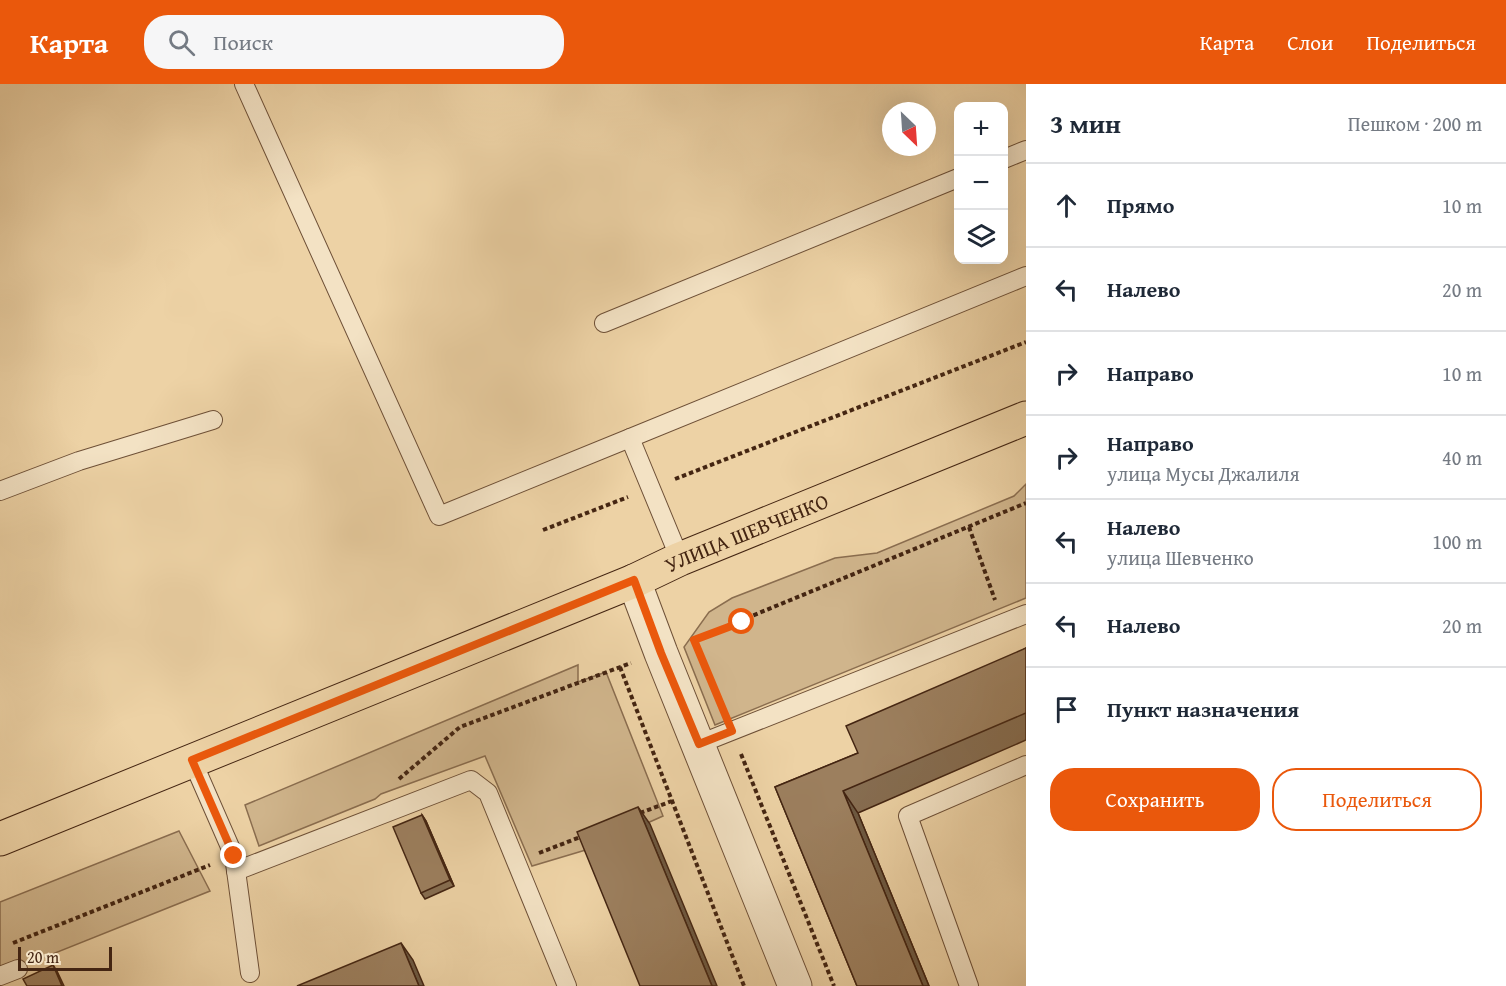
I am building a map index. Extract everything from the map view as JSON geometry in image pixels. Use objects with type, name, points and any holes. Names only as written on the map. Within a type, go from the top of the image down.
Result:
[{"type":"main road","name":"УЛИЦА ШЕВЧЕНКО","points":[[0,839],[1026,418]]},
{"type":"street","points":[[634,580],[661,653],[795,986]]},
{"type":"lane","points":[[244,84],[439,516],[1026,276]]},
{"type":"lane","points":[[1008,157],[1026,150]]},
{"type":"lane","points":[[604,323],[954,180]]},
{"type":"lane","points":[[0,491],[79,461],[213,420]]},
{"type":"lane","points":[[630,438],[680,559]]},
{"type":"lane","points":[[699,744],[1026,614]]},
{"type":"lane","points":[[192,760],[235,863],[250,973]]},
{"type":"lane","points":[[969,986],[908,816],[1026,765]]},
{"type":"lane","points":[[235,863],[471,780],[488,793],[567,986]]},
{"type":"lane","points":[[0,976],[18,969]]},
{"type":"path","points":[[543,530],[1026,342]]},
{"type":"path","points":[[834,986],[694,640],[1026,503]]},
{"type":"path","points":[[969,527],[1003,623]]},
{"type":"path","points":[[390,786],[460,727],[620,667],[744,986]]},
{"type":"path","points":[[638,814],[672,801]]},
{"type":"path","points":[[516,863],[594,832]]},
{"type":"path","points":[[11,944],[235,863]]},
{"type":"shaded area","points":[[1026,484],[1026,598],[715,725],[684,647],[709,612],[732,598],[835,558],[877,553],[1014,496]]},
{"type":"shaded area","points":[[578,665],[578,682],[606,672],[663,816],[589,849],[532,866],[485,756],[381,794],[375,799],[259,846],[245,805]]},
{"type":"shaded area","points":[[179,831],[210,891],[0,975],[0,902]]},
{"type":"building","points":[[1026,648],[1026,713],[843,791],[923,986],[857,986],[775,787],[858,753],[846,726]]},
{"type":"building","points":[[638,807],[712,986],[640,986],[577,832]]},
{"type":"building","points":[[422,815],[450,880],[421,893],[393,827]]},
{"type":"building","points":[[401,943],[419,986],[297,986]]},
{"type":"building","points":[[53,965],[62,986],[27,986],[23,979]]},
{"type":"route","points":[[234,856],[192,760],[634,580],[699,744],[732,731],[694,640],[742,622]]}]
